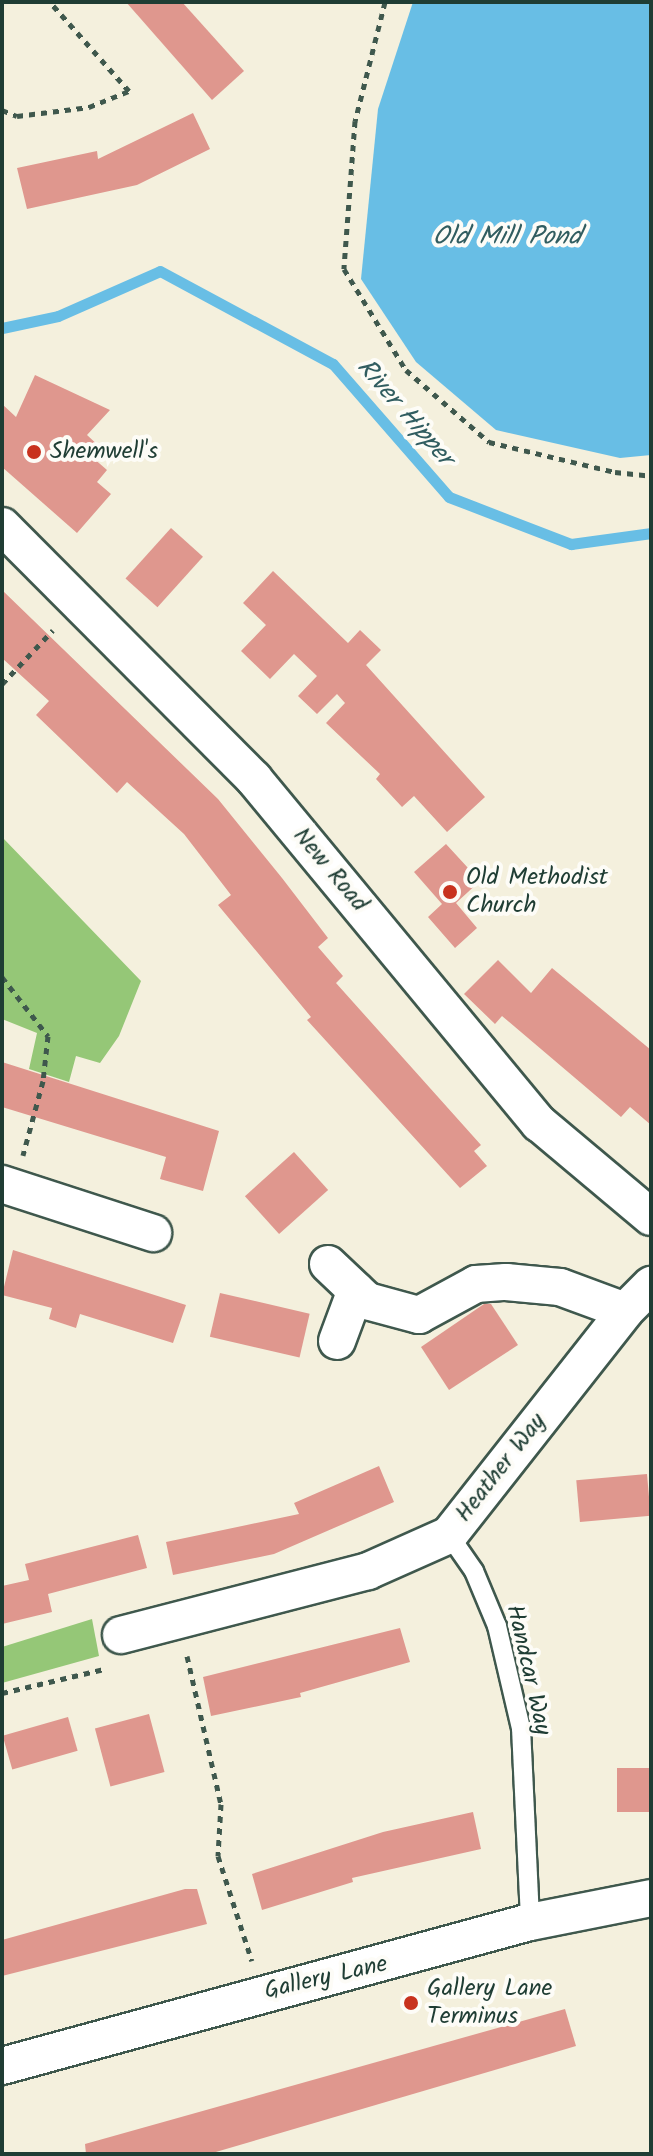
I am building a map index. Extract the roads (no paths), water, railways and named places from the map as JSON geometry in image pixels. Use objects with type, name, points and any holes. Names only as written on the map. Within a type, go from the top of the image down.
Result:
[{"type":"street","name":"New Road","points":[[2,526],[254,779],[539,1123],[651,1217]]},
{"type":"street","points":[[8,1185],[153,1233]]},
{"type":"street","points":[[328,1264],[367,1301],[419,1315],[476,1284],[506,1282],[560,1287],[625,1311]]},
{"type":"street","name":"Heather Way","points":[[121,1635],[368,1571],[449,1535],[625,1311],[651,1285]]},
{"type":"street","points":[[337,1341],[356,1290]]},
{"type":"street","name":"Gallery Lane","points":[[2,2066],[263,1992],[407,1959],[530,1922],[651,1898]]},
{"type":"lane","name":"Handcar Way","points":[[449,1535],[474,1571],[497,1626],[521,1728],[530,1922]]},
{"type":"water","name":"Old Mill Pond","points":[[413,2],[651,3],[651,455],[620,458],[496,430],[416,362],[361,279],[378,109]]},
{"type":"waterway","name":"River Hipper","points":[[2,328],[58,316],[160,271],[333,364],[449,497],[571,544],[651,533]]},
{"type":"place","name":"Shemwell's","points":[[34,452]]},
{"type":"place","name":"Old Methodist Church","points":[[450,892]]},
{"type":"place","name":"Gallery Lane Terminus","points":[[411,2003]]}]
